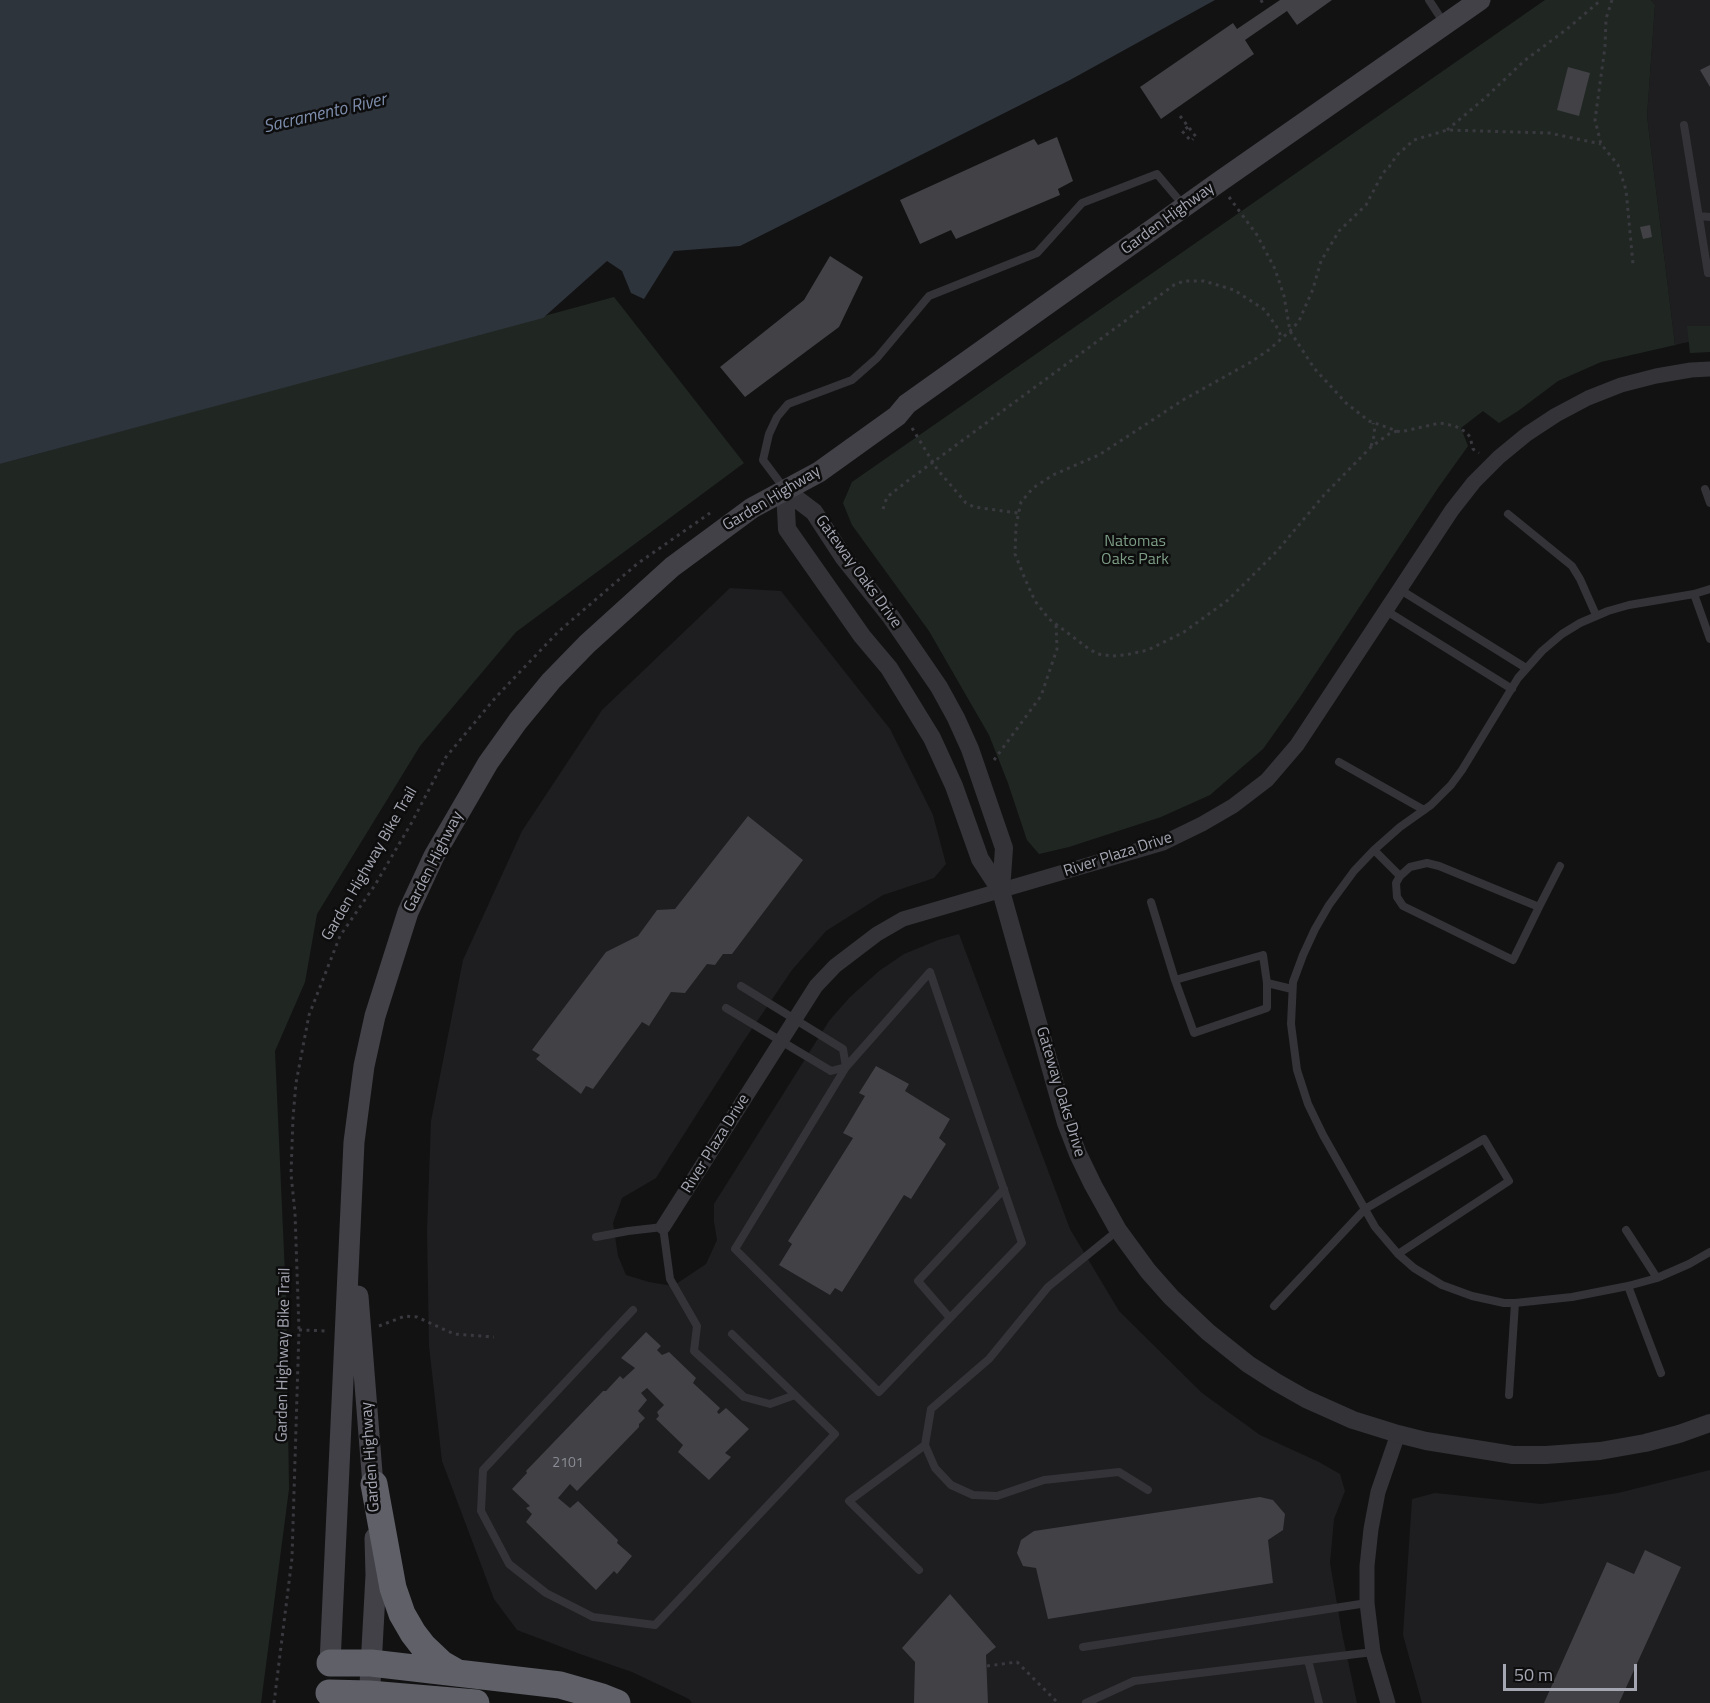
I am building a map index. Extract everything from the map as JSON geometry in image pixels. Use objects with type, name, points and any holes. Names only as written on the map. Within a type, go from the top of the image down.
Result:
[{"type":"highway","points":[[374,1484],[393,1588],[402,1614],[423,1646],[442,1664],[457,1673]]},
{"type":"highway","points":[[330,1662],[371,1663],[560,1685],[617,1703]]},
{"type":"highway","points":[[328,1693],[369,1698],[476,1703]]},
{"type":"main road","name":"Garden Highway","points":[[330,1662],[354,1142],[364,1066],[375,1016],[408,912],[434,856],[488,763],[551,681],[587,644],[672,567],[752,508],[819,472],[897,416],[916,397],[1480,0]]},
{"type":"main road","name":"Garden Highway","points":[[351,1212],[374,1484],[376,1575],[369,1698]]},
{"type":"street","name":"River Plaza Drive","points":[[663,1227],[816,986],[835,966],[877,934],[903,919],[1163,843],[1233,806],[1267,780],[1297,746],[1452,510],[1492,464],[1527,434],[1588,398],[1621,385],[1656,376],[1710,369]]},
{"type":"street","name":"Gateway Oaks Drive","points":[[785,490],[814,512],[861,581],[891,617],[939,687],[956,718],[974,758],[1004,848],[1001,891]]},
{"type":"street","name":"Gateway Oaks Drive","points":[[785,490],[787,529],[862,636],[889,668],[932,738],[954,786],[980,859],[1001,891],[1066,1123],[1093,1185],[1118,1230],[1148,1271],[1171,1297],[1208,1332],[1248,1364],[1306,1399],[1353,1419],[1426,1441],[1513,1455],[1546,1455],[1600,1451],[1645,1443],[1710,1423]]},
{"type":"street","points":[[1388,1703],[1373,1652],[1367,1603],[1367,1566],[1378,1492],[1398,1434]]},
{"type":"lane","points":[[1429,0],[1445,24]]},
{"type":"lane","points":[[1684,125],[1708,273],[1710,273]]},
{"type":"lane","points":[[785,490],[763,460],[769,434],[777,417],[788,404],[852,380],[877,358],[929,296],[1036,253],[1082,203],[1157,174],[1185,207]]},
{"type":"lane","points":[[1699,216],[1710,217]]},
{"type":"lane","points":[[1705,489],[1710,503]]},
{"type":"lane","points":[[1508,514],[1572,566],[1596,615]]},
{"type":"lane","points":[[1399,589],[1526,668]]},
{"type":"lane","points":[[1710,589],[1694,594],[1629,605],[1596,615],[1562,634],[1546,647],[1526,668],[1512,688],[1451,785],[1374,850],[1354,871],[1329,905],[1303,955],[1292,988],[1291,1024],[1297,1070],[1308,1104],[1323,1136],[1375,1227],[1398,1254],[1414,1268],[1442,1285],[1472,1296],[1515,1303],[1572,1297],[1657,1278],[1710,1252]]},
{"type":"lane","points":[[1694,594],[1710,639]]},
{"type":"lane","points":[[1385,610],[1512,688]]},
{"type":"lane","points":[[1339,762],[1424,810]]},
{"type":"lane","points":[[1374,850],[1400,876]]},
{"type":"lane","points":[[1539,907],[1427,863],[1410,867],[1396,883],[1396,897],[1403,906],[1514,960],[1560,866]]},
{"type":"lane","points":[[1151,902],[1175,980],[1194,1033],[1267,1008],[1267,983],[1263,955],[1175,980]]},
{"type":"lane","points":[[930,972],[1022,1243],[879,1392],[735,1249],[846,1067],[930,972]]},
{"type":"lane","points":[[1267,983],[1292,988]]},
{"type":"lane","points":[[741,986],[843,1049],[846,1067]]},
{"type":"lane","points":[[726,1008],[831,1071],[846,1067]]},
{"type":"lane","points":[[1274,1306],[1365,1209],[1484,1139],[1509,1181],[1398,1254]]},
{"type":"lane","points":[[950,1318],[918,1281],[1004,1190]]},
{"type":"lane","points":[[596,1237],[663,1227],[670,1279],[697,1326],[694,1352],[744,1397],[770,1404],[795,1395]]},
{"type":"lane","points":[[1118,1230],[1048,1287],[989,1359],[931,1409],[925,1445],[935,1468],[951,1485],[973,1496],[997,1496],[1044,1479],[1119,1472],[1148,1490]]},
{"type":"lane","points":[[1626,1230],[1657,1278]]},
{"type":"lane","points":[[1628,1286],[1661,1373]]},
{"type":"lane","points":[[1509,1395],[1515,1303]]},
{"type":"lane","points":[[633,1310],[483,1470],[481,1511],[509,1564],[546,1593],[593,1617],[655,1625],[835,1434],[732,1334]]},
{"type":"lane","points":[[919,1570],[849,1501],[925,1445]]},
{"type":"lane","points":[[1083,1647],[1367,1603]]},
{"type":"lane","points":[[1086,1703],[1134,1682],[1373,1652]]},
{"type":"lane","points":[[1308,1660],[1319,1703]]},
{"type":"path","points":[[1447,130],[1524,61],[1568,29],[1601,0]]},
{"type":"path","points":[[1612,0],[1606,19],[1605,47],[1595,120],[1601,144],[1618,165],[1626,190],[1633,264]]},
{"type":"path","points":[[1180,116],[1188,127],[1195,139],[1191,141],[1182,131],[1188,127]]},
{"type":"path","points":[[1397,430],[1371,447],[1324,495],[1277,551],[1243,586],[1184,632],[1149,650],[1112,656],[1098,654],[1089,649],[1049,619],[1035,601],[1015,554],[1021,502],[1043,481],[1099,455],[1183,400],[1244,366],[1290,331],[1299,321],[1313,289],[1321,261],[1339,231],[1366,205],[1383,173],[1397,155],[1414,140],[1447,130],[1549,133],[1601,144]]},
{"type":"path","points":[[1219,182],[1257,235],[1275,269],[1284,296],[1290,331],[1314,368],[1346,403],[1372,422],[1397,430],[1440,423],[1455,426],[1466,432],[1473,448],[1492,464]]},
{"type":"path","points":[[883,509],[887,498],[933,463],[1164,291],[1184,281],[1204,280],[1234,290],[1265,310],[1282,339]]},
{"type":"path","points":[[1371,447],[1375,433],[1372,422]]},
{"type":"path","points":[[910,424],[933,463],[966,503],[974,507],[1018,513]]},
{"type":"path","name":"Garden Highway Bike Trail","points":[[274,1703],[292,1558],[299,1330],[295,1213],[291,1174],[293,1118],[296,1083],[309,1015],[340,936],[375,885],[446,757],[496,697],[558,632],[637,564],[714,510]]},
{"type":"path","points":[[994,760],[1041,696],[1057,649],[1056,624]]},
{"type":"path","points":[[361,1332],[405,1316],[417,1317],[454,1334],[494,1337]]},
{"type":"path","points":[[987,1666],[1017,1662],[1058,1703]]},
{"type":"shaded area","points":[[1651,0],[1710,0],[1710,337],[1675,345],[1647,116],[1655,5]]},
{"type":"shaded area","points":[[730,588],[781,591],[890,729],[933,815],[946,864],[934,878],[883,895],[826,931],[792,970],[656,1178],[622,1198],[613,1223],[618,1256],[626,1275],[673,1286],[706,1264],[717,1240],[714,1204],[829,1021],[849,998],[879,971],[904,954],[959,934],[1070,1229],[1119,1311],[1202,1393],[1260,1435],[1340,1474],[1345,1491],[1334,1519],[1330,1563],[1357,1703],[692,1703],[689,1699],[632,1672],[517,1630],[494,1599],[442,1461],[429,1346],[427,1231],[431,1121],[463,960],[522,831],[602,710]]},
{"type":"shaded area","points":[[1710,1470],[1710,1703],[1422,1703],[1403,1635],[1412,1499],[1435,1493],[1541,1504],[1618,1493]]},
{"type":"green space","name":"Natomas Oaks Park","points":[[1545,0],[1651,0],[1655,5],[1647,116],[1675,345],[1601,362],[1558,381],[1499,423],[1483,411],[1461,428],[1468,446],[1263,749],[1210,795],[1161,817],[1069,847],[1039,854],[1027,840],[989,735],[929,631],[852,525],[843,503],[852,482]]},
{"type":"green space","points":[[614,297],[744,463],[516,632],[420,746],[317,914],[305,982],[275,1051],[286,1298],[289,1489],[261,1703],[0,1703],[0,464]]},
{"type":"green space","points":[[1687,326],[1710,326],[1710,352],[1690,353]]},
{"type":"water","name":"Sacramento River","points":[[0,0],[1215,0],[1070,80],[740,246],[674,251],[644,299],[631,293],[622,271],[607,261],[543,318],[0,464]]},
{"type":"building","points":[[1280,0],[1332,0],[1297,25],[1287,11],[1245,40],[1254,54],[1161,119],[1140,87],[1233,23],[1237,29]]},
{"type":"building","points":[[1710,65],[1710,87],[1700,70]]},
{"type":"building","points":[[1568,67],[1590,73],[1579,116],[1557,110]]},
{"type":"building","points":[[1057,137],[1073,181],[1058,189],[1060,195],[956,239],[951,230],[920,244],[900,200],[1034,139],[1038,145]]},
{"type":"building","points":[[1650,225],[1652,237],[1643,239],[1640,227]]},
{"type":"building","points":[[830,256],[863,277],[839,327],[745,397],[720,367],[804,300]]},
{"type":"building","points":[[748,816],[803,860],[732,954],[723,954],[715,965],[707,964],[685,993],[671,992],[649,1026],[642,1022],[593,1089],[586,1086],[581,1094],[536,1059],[540,1055],[532,1050],[606,952],[638,936],[657,910],[675,909]]},
{"type":"building","points":[[876,1066],[909,1084],[905,1091],[950,1119],[939,1138],[946,1144],[911,1199],[904,1195],[842,1292],[835,1288],[830,1295],[779,1265],[792,1244],[788,1241],[853,1138],[843,1133],[865,1096],[859,1093]]},
{"type":"building","points":[[646,1332],[661,1346],[657,1350],[662,1355],[669,1352],[696,1378],[693,1383],[720,1408],[717,1412],[719,1414],[726,1408],[749,1429],[725,1453],[731,1457],[709,1480],[678,1452],[683,1445],[656,1419],[659,1416],[657,1412],[664,1405],[647,1388],[641,1393],[647,1400],[638,1411],[645,1418],[639,1427],[577,1491],[570,1484],[558,1498],[570,1508],[578,1501],[632,1556],[617,1574],[614,1571],[596,1590],[526,1522],[532,1514],[526,1508],[530,1506],[512,1489],[527,1473],[526,1471],[603,1391],[606,1391],[620,1376],[623,1379],[635,1368],[621,1358]]},
{"type":"building","points":[[1260,1497],[1273,1500],[1285,1514],[1283,1530],[1268,1540],[1273,1583],[1048,1619],[1036,1568],[1023,1566],[1017,1553],[1021,1540],[1034,1531]]},
{"type":"building","points":[[1645,1550],[1681,1567],[1619,1703],[1544,1703],[1607,1562],[1634,1574]]},
{"type":"building","points":[[950,1594],[996,1647],[986,1655],[988,1703],[914,1703],[915,1662],[902,1648]]}]
